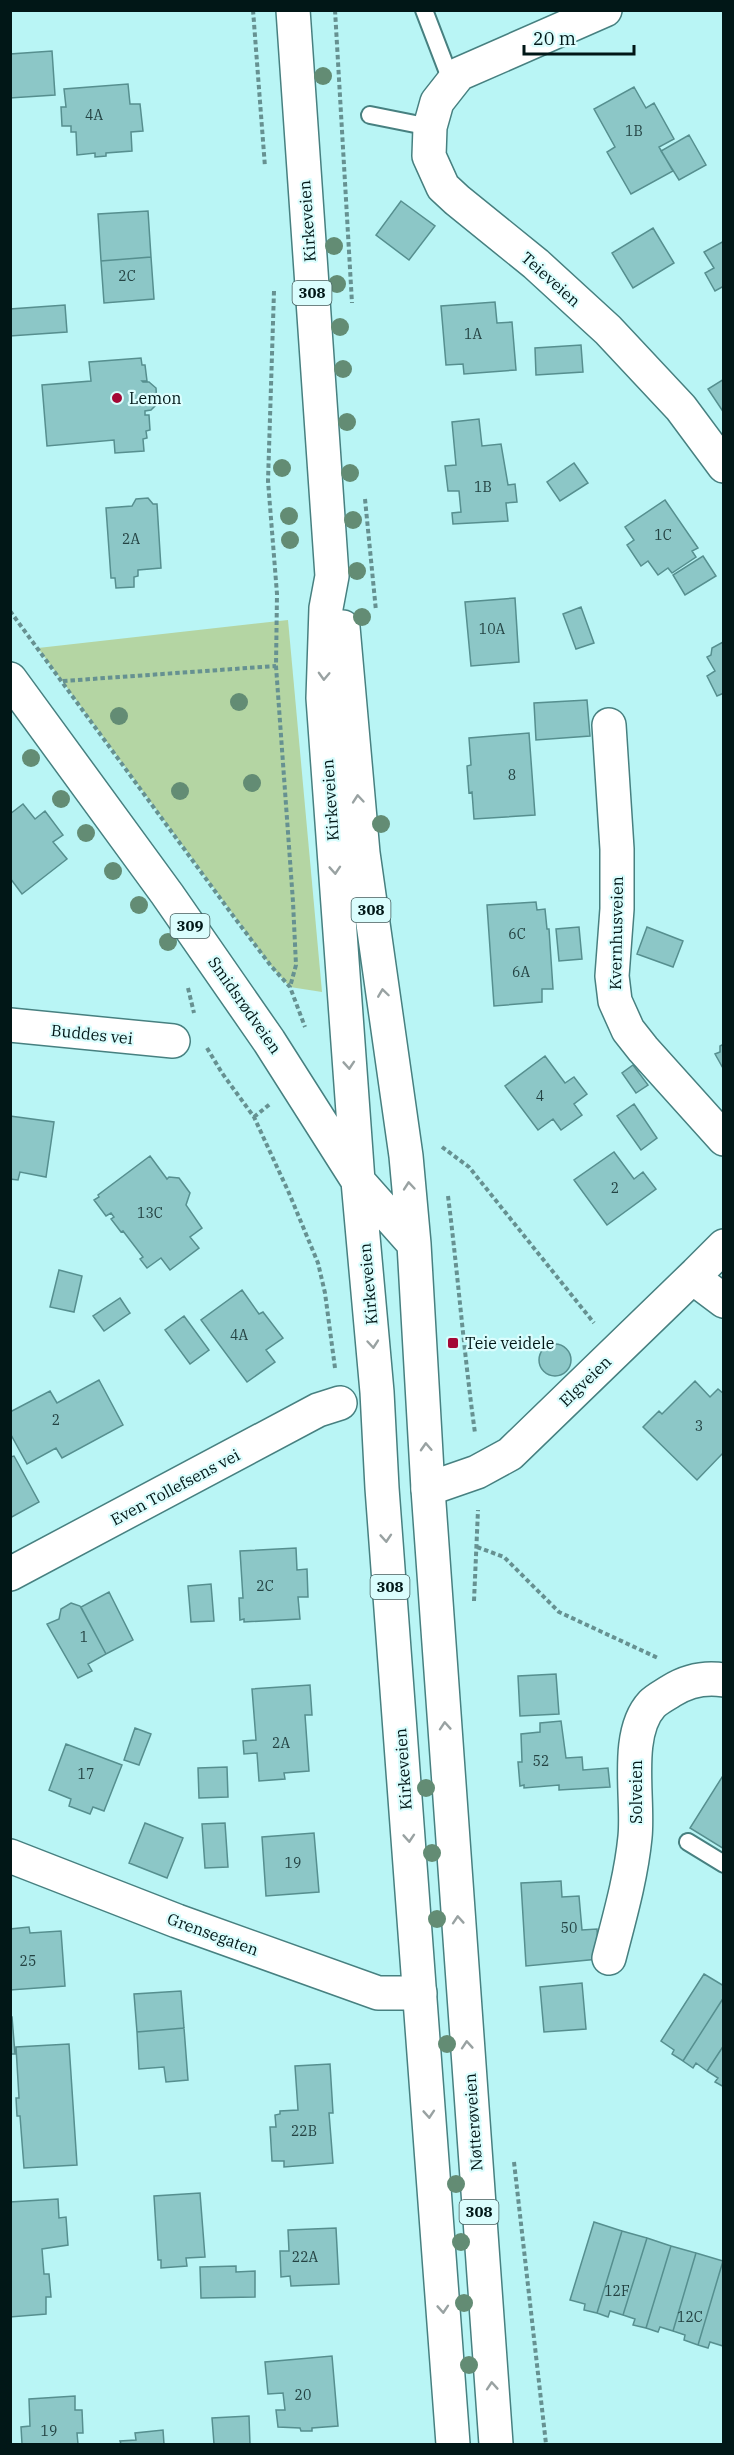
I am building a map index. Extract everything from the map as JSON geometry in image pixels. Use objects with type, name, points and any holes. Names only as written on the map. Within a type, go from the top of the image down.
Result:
[{"type":"main road","name":"Kirkeveien","points":[[293,10],[332,576],[342,607],[363,853],[406,1155],[414,1244],[428,1489],[462,1979]]},
{"type":"main road","points":[[452,83],[459,74],[605,10]]},
{"type":"main road","name":"Teieveien","points":[[452,83],[437,102],[430,127],[429,156],[443,187],[536,264],[608,330],[681,408],[723,466]]},
{"type":"main road","name":"Kirkeveien","points":[[332,576],[326,608],[323,698],[358,1181],[377,1392],[382,1488],[420,1993]]},
{"type":"main road","name":"Smidsrødveien","points":[[10,679],[220,969],[288,1068],[358,1181],[414,1244]]},
{"type":"main road","name":"Kvernhusveien","points":[[609,725],[617,849],[617,909],[612,976],[615,1000],[628,1030],[638,1043],[723,1139]]},
{"type":"main road","name":"Buddes vei","points":[[10,1025],[187,1040]]},
{"type":"main road","points":[[723,1246],[697,1273],[704,1286],[723,1301]]},
{"type":"main road","name":"Elgveien","points":[[428,1489],[477,1472],[510,1454],[697,1273]]},
{"type":"main road","name":"Even Tollefsens vei","points":[[10,1574],[318,1410],[340,1403]]},
{"type":"main road","name":"Solveien","points":[[609,1958],[635,1840],[637,1811],[634,1768],[638,1731],[652,1704],[678,1687],[713,1680]]},
{"type":"main road","name":"Grensegaten","points":[[10,1856],[177,1921],[378,1993],[420,1993]]},
{"type":"main road","name":"Nøtterøveien","points":[[462,1979],[496,2445]]},
{"type":"main road","name":"308","points":[[420,1993],[453,2445]]},
{"type":"lane","points":[[424,10],[452,83]]},
{"type":"lane","points":[[370,115],[430,127]]},
{"type":"lane","points":[[688,1842],[723,1864]]},
{"type":"path","points":[[253,10],[266,177]]},
{"type":"path","points":[[335,10],[352,310]]},
{"type":"path","points":[[274,284],[268,472],[277,594],[276,666],[296,965],[290,987]]},
{"type":"path","points":[[364,489],[376,621]]},
{"type":"path","points":[[10,610],[231,913],[290,987],[308,1035]]},
{"type":"path","points":[[63,681],[276,666]]},
{"type":"path","points":[[195,1016],[209,982],[220,969]]},
{"type":"path","points":[[187,1040],[222,1073],[254,1117],[289,1192],[318,1263],[325,1293],[340,1403]]},
{"type":"path","points":[[254,1117],[275,1099]]},
{"type":"path","points":[[442,1148],[469,1167],[591,1320],[619,1348]]},
{"type":"path","points":[[477,1546],[504,1557],[559,1612],[713,1680]]},
{"type":"green space","points":[[288,620],[322,992],[290,987],[271,966],[38,648]]},
{"type":"building","points":[[52,51],[55,95],[10,98],[10,54]]},
{"type":"building","points":[[128,84],[130,104],[140,104],[143,131],[131,132],[132,151],[106,153],[106,156],[95,157],[95,153],[77,155],[76,132],[71,132],[71,126],[62,126],[61,107],[66,107],[64,89]]},
{"type":"building","points":[[634,87],[646,108],[654,103],[674,139],[659,147],[673,171],[631,194],[607,152],[615,147],[594,109]]},
{"type":"building","points":[[689,135],[706,165],[679,180],[661,151]]},
{"type":"building","points":[[401,201],[435,226],[409,260],[376,235]]},
{"type":"building","points":[[148,211],[151,257],[101,261],[98,214]]},
{"type":"building","points":[[653,228],[674,263],[633,288],[612,253]]},
{"type":"building","points":[[724,241],[724,286],[715,291],[705,273],[714,268],[704,252]]},
{"type":"building","points":[[151,257],[154,299],[104,303],[101,261]]},
{"type":"building","points":[[495,302],[497,323],[512,322],[516,370],[464,374],[463,364],[446,365],[441,306]]},
{"type":"building","points":[[65,305],[67,332],[10,336],[10,309]]},
{"type":"building","points":[[581,345],[583,372],[536,375],[535,348]]},
{"type":"building","points":[[141,358],[142,365],[145,365],[147,381],[142,381],[149,382],[156,388],[157,404],[151,410],[145,411],[145,415],[149,415],[150,430],[146,431],[147,438],[143,439],[144,451],[115,453],[114,440],[47,446],[42,385],[91,381],[89,362]]},
{"type":"building","points":[[724,379],[724,413],[708,389]]},
{"type":"building","points":[[479,419],[482,446],[501,444],[508,485],[515,484],[517,502],[506,503],[508,521],[453,524],[452,513],[461,512],[459,491],[448,491],[445,466],[456,465],[452,422]]},
{"type":"building","points":[[574,463],[588,483],[560,501],[547,482]]},
{"type":"building","points":[[148,498],[153,504],[157,504],[161,568],[138,570],[138,576],[134,577],[134,587],[116,588],[115,578],[111,578],[106,508],[132,506],[136,499]]},
{"type":"building","points":[[665,500],[698,548],[692,551],[696,557],[672,573],[668,568],[658,575],[648,561],[641,566],[627,545],[634,540],[625,527]]},
{"type":"building","points":[[703,556],[716,576],[685,595],[673,575]]},
{"type":"building","points":[[515,598],[519,662],[471,666],[465,602]]},
{"type":"building","points":[[581,607],[594,643],[576,649],[563,614]]},
{"type":"building","points":[[723,642],[724,693],[717,696],[707,676],[715,671],[707,657],[711,655],[712,648]]},
{"type":"building","points":[[587,700],[590,736],[536,740],[534,703]]},
{"type":"building","points":[[529,733],[535,815],[474,819],[467,766],[471,765],[469,738]]},
{"type":"building","points":[[23,804],[35,819],[45,811],[63,835],[53,842],[67,859],[22,894],[10,878],[10,814]]},
{"type":"building","points":[[536,902],[537,910],[545,909],[547,929],[549,929],[553,989],[542,989],[542,1002],[494,1006],[487,905]]},
{"type":"building","points":[[579,927],[582,959],[559,961],[556,929]]},
{"type":"building","points":[[647,927],[683,941],[673,967],[637,954]]},
{"type":"building","points":[[724,1044],[724,1070],[715,1054],[720,1052],[720,1046]]},
{"type":"building","points":[[545,1056],[565,1083],[574,1077],[587,1094],[574,1104],[582,1115],[561,1130],[553,1119],[538,1130],[505,1086]]},
{"type":"building","points":[[633,1065],[648,1085],[636,1093],[622,1073]]},
{"type":"building","points":[[634,1104],[657,1138],[641,1150],[617,1116]]},
{"type":"building","points":[[10,1116],[54,1122],[46,1177],[20,1172],[18,1180],[10,1179]]},
{"type":"building","points":[[614,1152],[634,1179],[643,1172],[656,1189],[607,1225],[574,1180]]},
{"type":"building","points":[[150,1156],[167,1179],[169,1177],[179,1178],[190,1193],[186,1205],[202,1228],[190,1237],[199,1248],[170,1270],[161,1258],[147,1268],[140,1259],[143,1257],[111,1219],[114,1217],[111,1213],[106,1216],[94,1200]]},
{"type":"building","points":[[59,1270],[82,1276],[74,1312],[50,1307]]},
{"type":"building","points":[[242,1290],[259,1314],[263,1312],[283,1338],[266,1350],[275,1362],[247,1382],[201,1320]]},
{"type":"building","points":[[120,1298],[130,1313],[104,1331],[93,1316]]},
{"type":"building","points":[[184,1316],[209,1350],[190,1364],[165,1330]]},
{"type":"building","points":[[555,1344],[566,1349],[571,1360],[566,1371],[555,1376],[544,1371],[539,1360],[544,1349]]},
{"type":"building","points":[[99,1380],[123,1425],[62,1458],[56,1448],[27,1464],[10,1433],[10,1412],[50,1391],[57,1403]]},
{"type":"building","points":[[695,1381],[710,1397],[718,1389],[724,1394],[724,1452],[697,1480],[643,1427],[659,1411],[662,1414]]},
{"type":"building","points":[[14,1456],[39,1502],[10,1518],[10,1457]]},
{"type":"building","points":[[296,1548],[297,1570],[307,1569],[308,1597],[298,1597],[300,1619],[244,1622],[244,1619],[240,1620],[239,1598],[243,1598],[240,1551]]},
{"type":"building","points":[[211,1584],[214,1621],[191,1622],[188,1586]]},
{"type":"building","points":[[109,1592],[133,1640],[106,1654],[81,1607]]},
{"type":"building","points":[[71,1603],[80,1606],[106,1654],[88,1664],[92,1671],[78,1678],[47,1624],[59,1619],[61,1609]]},
{"type":"building","points":[[556,1674],[559,1714],[520,1716],[518,1676]]},
{"type":"building","points":[[310,1685],[312,1715],[305,1715],[309,1771],[284,1773],[285,1779],[259,1781],[257,1753],[244,1754],[243,1741],[256,1740],[252,1689]]},
{"type":"building","points":[[561,1721],[566,1758],[582,1757],[583,1770],[608,1768],[610,1787],[559,1790],[559,1785],[524,1788],[524,1785],[520,1786],[518,1762],[522,1762],[521,1734],[540,1732],[540,1723]]},
{"type":"building","points":[[135,1728],[151,1734],[139,1765],[124,1760]]},
{"type":"building","points":[[66,1744],[122,1765],[104,1811],[93,1807],[90,1814],[69,1806],[71,1799],[49,1790]]},
{"type":"building","points":[[227,1767],[228,1797],[199,1798],[198,1768]]},
{"type":"building","points":[[724,1774],[724,1849],[690,1828]]},
{"type":"building","points":[[145,1823],[183,1838],[167,1878],[129,1863]]},
{"type":"building","points":[[225,1823],[228,1867],[205,1868],[202,1824]]},
{"type":"building","points":[[314,1833],[319,1892],[266,1896],[262,1837]]},
{"type":"building","points":[[561,1881],[562,1897],[579,1896],[582,1930],[597,1929],[599,1959],[526,1966],[521,1883]]},
{"type":"building","points":[[29,1927],[30,1933],[61,1931],[65,1986],[10,1990],[10,1929]]},
{"type":"building","points":[[704,1974],[724,1986],[724,1997],[683,2061],[672,2054],[674,2050],[661,2041]]},
{"type":"building","points":[[582,1983],[586,2029],[544,2032],[540,1987]]},
{"type":"building","points":[[181,1991],[184,2028],[137,2032],[134,1994]]},
{"type":"building","points":[[724,1997],[724,2045],[707,2071],[696,2063],[693,2068],[683,2061]]},
{"type":"building","points":[[10,2017],[12,2017],[15,2054],[10,2054]]},
{"type":"building","points":[[184,2028],[188,2080],[166,2082],[164,2067],[139,2069],[137,2032]]},
{"type":"building","points":[[69,2044],[77,2165],[24,2168],[20,2116],[17,2116],[16,2098],[19,2098],[16,2047]]},
{"type":"building","points":[[724,2045],[724,2087],[715,2082],[718,2078],[707,2071]]},
{"type":"building","points":[[330,2064],[333,2113],[329,2113],[333,2163],[284,2167],[284,2161],[272,2161],[270,2127],[276,2127],[275,2115],[280,2114],[280,2111],[298,2110],[295,2066]]},
{"type":"building","points":[[200,2193],[205,2257],[186,2258],[187,2266],[161,2268],[161,2260],[158,2260],[154,2196]]},
{"type":"building","points":[[58,2199],[59,2218],[66,2217],[68,2245],[42,2249],[44,2274],[49,2274],[51,2297],[46,2297],[46,2314],[10,2317],[10,2202]]},
{"type":"building","points":[[594,2222],[622,2231],[597,2313],[584,2310],[585,2304],[570,2300]]},
{"type":"building","points":[[336,2228],[339,2284],[291,2286],[290,2276],[281,2277],[280,2251],[289,2251],[288,2230]]},
{"type":"building","points":[[622,2231],[647,2238],[623,2315],[610,2311],[608,2317],[597,2313]]},
{"type":"building","points":[[647,2238],[671,2246],[646,2328],[633,2325],[635,2319],[623,2315]]},
{"type":"building","points":[[671,2246],[696,2253],[673,2331],[660,2327],[658,2332],[646,2328]]},
{"type":"building","points":[[696,2253],[723,2261],[698,2345],[684,2340],[685,2335],[673,2331]]},
{"type":"building","points":[[723,2261],[724,2344],[723,2346],[710,2342],[708,2348],[698,2345]]},
{"type":"building","points":[[236,2266],[236,2272],[255,2271],[255,2297],[201,2298],[200,2267]]},
{"type":"building","points":[[332,2356],[338,2426],[312,2428],[312,2431],[278,2427],[276,2410],[285,2410],[283,2393],[268,2394],[265,2362]]},
{"type":"building","points":[[75,2396],[75,2410],[82,2410],[83,2433],[77,2433],[78,2444],[22,2444],[21,2427],[30,2426],[29,2399]]},
{"type":"building","points":[[249,2416],[250,2444],[214,2444],[212,2418]]},
{"type":"building","points":[[163,2430],[164,2444],[121,2444],[120,2441],[136,2440],[135,2433]]},
{"type":"place","name":"Lemon","points":[[117,398]]},
{"type":"place","name":"Teie veidele","points":[[453,1343]]}]
